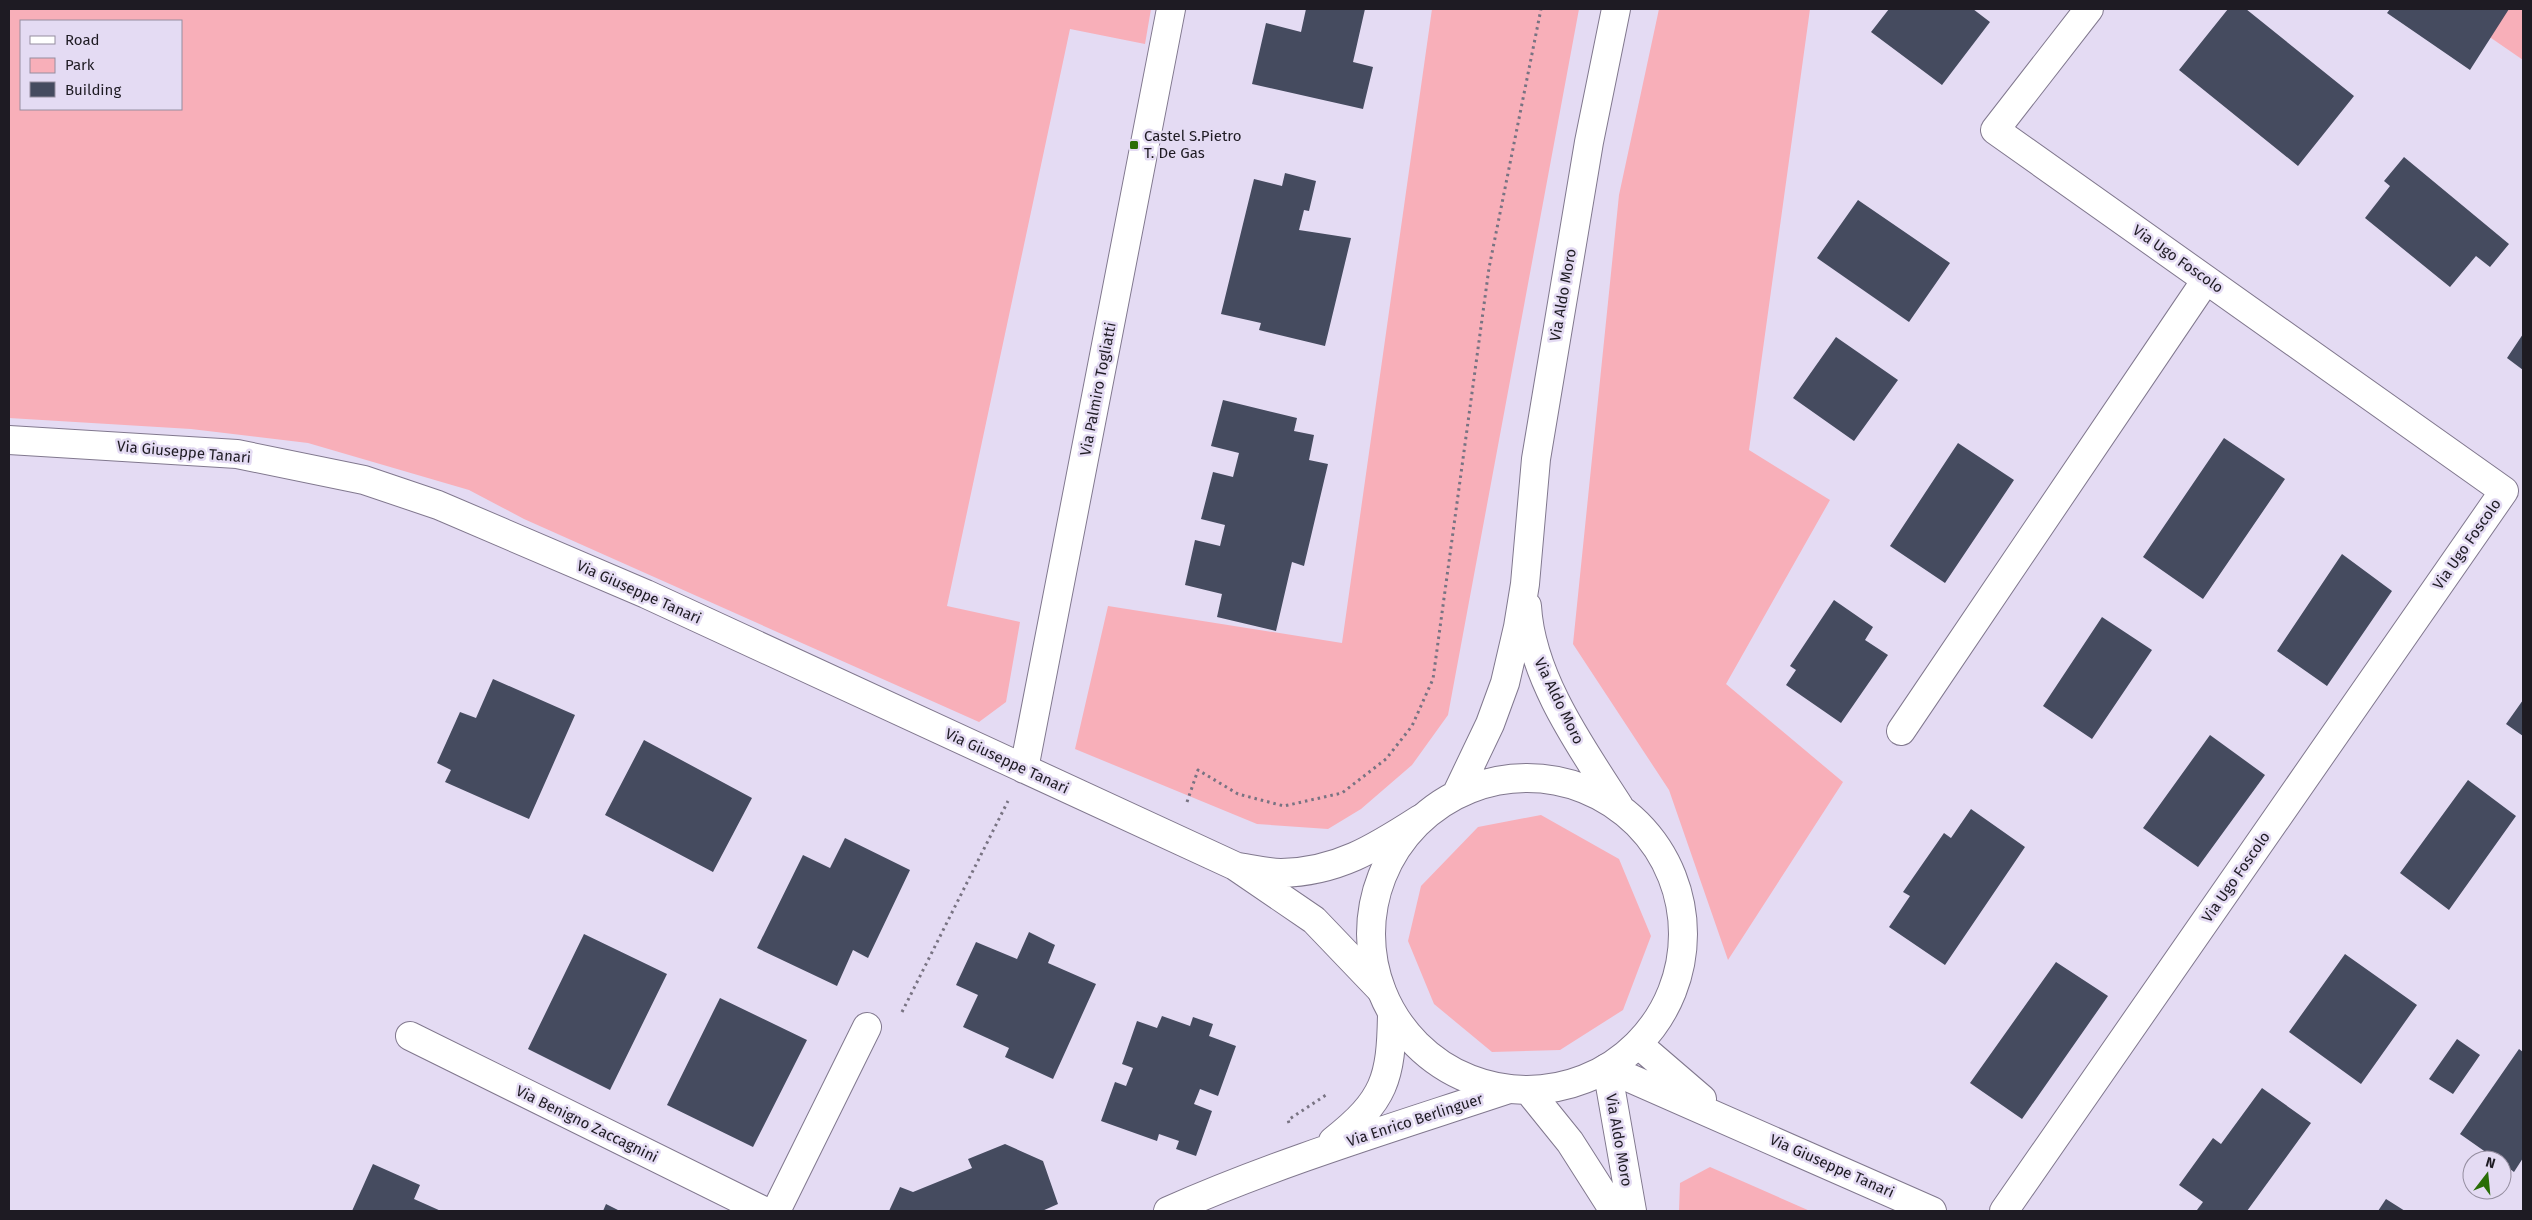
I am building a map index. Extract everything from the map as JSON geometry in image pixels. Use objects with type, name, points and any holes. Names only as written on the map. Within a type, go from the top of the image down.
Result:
[{"type":"street","name":"Via Palmiro Togliatti","points":[[1024,769],[1170,9]]},
{"type":"street","name":"Via Aldo Moro","points":[[1458,793],[1490,724],[1505,683],[1525,584],[1536,459],[1589,142],[1616,9]]},
{"type":"street","name":"Via Ugo Foscolo","points":[[2004,1211],[2504,491],[1995,130],[2089,9]]},
{"type":"street","points":[[1901,731],[2206,280]]},
{"type":"street","name":"Via Giuseppe Tanari","points":[[9,440],[237,454],[364,480],[438,506],[646,594],[1235,866],[1314,920],[1387,1002],[1414,1042],[1442,1064],[1474,1081],[1519,1090]]},
{"type":"street","name":"Via Aldo Moro","points":[[1525,584],[1527,612],[1535,651],[1568,724],[1621,809]]},
{"type":"street","points":[[1387,1002],[1371,945],[1374,899],[1391,855],[1420,819],[1458,793],[1499,780],[1542,778],[1583,788],[1621,809],[1649,835],[1669,868],[1681,904],[1684,941],[1677,979],[1662,1014],[1638,1044],[1607,1068],[1569,1084],[1519,1090]]},
{"type":"street","name":"Via Giuseppe Tanari","points":[[1235,866],[1280,873],[1314,870],[1347,862],[1371,850],[1420,819]]},
{"type":"street","name":"Via Enrico Berlinguer","points":[[1312,1155],[1360,1120],[1380,1094],[1392,1052],[1387,1002]]},
{"type":"street","points":[[776,1211],[867,1027]]},
{"type":"street","name":"Via Benigno Zaccagnini","points":[[410,1036],[764,1211]]},
{"type":"street","name":"Via Giuseppe Tanari","points":[[1638,1044],[1711,1106],[1759,1133]]},
{"type":"street","name":"Via Giuseppe Tanari","points":[[1607,1068],[1759,1133],[1932,1211]]},
{"type":"street","name":"Via Aldo Moro","points":[[1607,1068],[1632,1211]]},
{"type":"street","name":"Via Aldo Moro","points":[[1519,1090],[1570,1142],[1614,1211]]},
{"type":"street","name":"Via Enrico Berlinguer","points":[[1168,1211],[1206,1194],[1312,1155],[1519,1090]]},
{"type":"path","points":[[1169,836],[1185,806],[1198,770],[1238,794],[1284,806],[1342,793],[1386,759],[1412,726],[1433,679],[1489,268],[1540,9]]},
{"type":"path","points":[[867,1027],[896,1023],[1024,769]]},
{"type":"path","points":[[1312,1155],[1288,1120],[1332,1091]]},
{"type":"green space","points":[[9,9],[1151,9],[1145,44],[1070,29],[947,606],[1020,622],[1006,702],[979,722],[524,519],[469,490],[308,443],[191,429],[9,418]]},
{"type":"green space","points":[[1432,9],[1579,9],[1448,715],[1412,765],[1361,809],[1328,829],[1257,824],[1075,749],[1108,606],[1342,643]]},
{"type":"green space","points":[[1659,9],[1810,9],[1749,450],[1830,500],[1726,684],[1843,782],[1728,960],[1669,790],[1573,644],[1619,195]]},
{"type":"green space","points":[[2449,9],[2523,9],[2523,60]]},
{"type":"green space","points":[[1541,815],[1619,859],[1651,936],[1623,1010],[1560,1050],[1492,1052],[1434,1004],[1408,941],[1421,886],[1478,827]]},
{"type":"green space","points":[[1710,1167],[1810,1211],[1679,1211],[1680,1183]]},
{"type":"building","points":[[1306,9],[1365,9],[1353,62],[1373,67],[1363,109],[1252,84],[1266,23],[1301,32]]},
{"type":"building","points":[[1889,9],[1973,9],[1990,22],[1942,85],[1871,32]]},
{"type":"building","points":[[2228,9],[2246,9],[2354,96],[2298,166],[2179,70]]},
{"type":"building","points":[[2390,9],[2509,9],[2470,70],[2387,13]]},
{"type":"building","points":[[2404,157],[2509,244],[2490,267],[2476,256],[2450,287],[2365,218],[2390,186],[2384,181]]},
{"type":"building","points":[[1285,173],[1316,181],[1309,211],[1304,210],[1299,230],[1351,238],[1325,346],[1259,330],[1261,323],[1221,314],[1254,179],[1282,186]]},
{"type":"building","points":[[1858,200],[1950,263],[1909,322],[1817,258]]},
{"type":"building","points":[[2523,334],[2523,370],[2507,358]]},
{"type":"building","points":[[1836,337],[1898,380],[1854,441],[1793,398]]},
{"type":"building","points":[[1223,400],[1297,418],[1294,431],[1314,435],[1309,460],[1328,464],[1304,566],[1292,562],[1276,631],[1217,617],[1222,594],[1185,585],[1195,540],[1220,546],[1225,525],[1201,519],[1213,472],[1233,477],[1239,453],[1211,446]]},
{"type":"building","points":[[2224,438],[2285,479],[2203,599],[2143,557]]},
{"type":"building","points":[[1958,443],[2014,480],[1945,583],[1890,546]]},
{"type":"building","points":[[2342,554],[2392,591],[2327,686],[2277,651]]},
{"type":"building","points":[[1834,600],[1873,627],[1865,640],[1888,655],[1841,723],[1786,685],[1796,670],[1790,666]]},
{"type":"building","points":[[2102,617],[2152,650],[2092,739],[2043,706]]},
{"type":"building","points":[[493,679],[575,715],[529,819],[445,782],[451,770],[437,763],[460,712],[476,718]]},
{"type":"building","points":[[2523,700],[2523,736],[2506,724]]},
{"type":"building","points":[[2210,735],[2265,775],[2198,867],[2143,828]]},
{"type":"building","points":[[644,740],[752,798],[713,872],[605,815]]},
{"type":"building","points":[[2468,780],[2516,816],[2449,910],[2400,873]]},
{"type":"building","points":[[1971,809],[2025,847],[1945,965],[1889,927],[1910,896],[1903,892],[1944,833],[1951,838]]},
{"type":"building","points":[[845,838],[910,870],[868,958],[853,950],[837,986],[757,948],[803,855],[830,868]]},
{"type":"building","points":[[1029,932],[1055,945],[1048,963],[1096,984],[1053,1079],[1005,1057],[1009,1048],[963,1027],[978,995],[956,985],[976,942],[1017,959]]},
{"type":"building","points":[[584,934],[667,974],[610,1090],[528,1049]]},
{"type":"building","points":[[2345,954],[2417,1005],[2361,1084],[2289,1032]]},
{"type":"building","points":[[2056,962],[2108,996],[2022,1119],[1970,1083]]},
{"type":"building","points":[[720,998],[807,1040],[753,1147],[667,1105]]},
{"type":"building","points":[[1162,1016],[1190,1026],[1193,1017],[1213,1024],[1209,1036],[1236,1046],[1218,1096],[1200,1089],[1194,1104],[1212,1111],[1196,1156],[1176,1149],[1179,1141],[1159,1134],[1157,1141],[1101,1121],[1115,1082],[1126,1086],[1133,1068],[1122,1064],[1137,1021],[1157,1028]]},
{"type":"building","points":[[2457,1039],[2480,1055],[2453,1094],[2429,1079]]},
{"type":"building","points":[[2519,1049],[2523,1052],[2523,1158],[2514,1172],[2512,1170],[2512,1150],[2483,1150],[2460,1134]]},
{"type":"building","points":[[2262,1088],[2311,1123],[2247,1211],[2197,1210],[2203,1202],[2179,1185],[2213,1138],[2221,1144]]},
{"type":"building","points":[[1005,1144],[1043,1161],[1058,1204],[1042,1211],[889,1211],[900,1187],[913,1192],[972,1168],[968,1159]]},
{"type":"building","points":[[373,1164],[420,1185],[414,1199],[441,1211],[352,1211]]},
{"type":"building","points":[[2386,1199],[2405,1211],[2378,1211]]},
{"type":"building","points":[[606,1204],[620,1211],[603,1211]]},
{"type":"place","name":"Castel S.Pietro T. De Gas","points":[[1134,145]]}]
